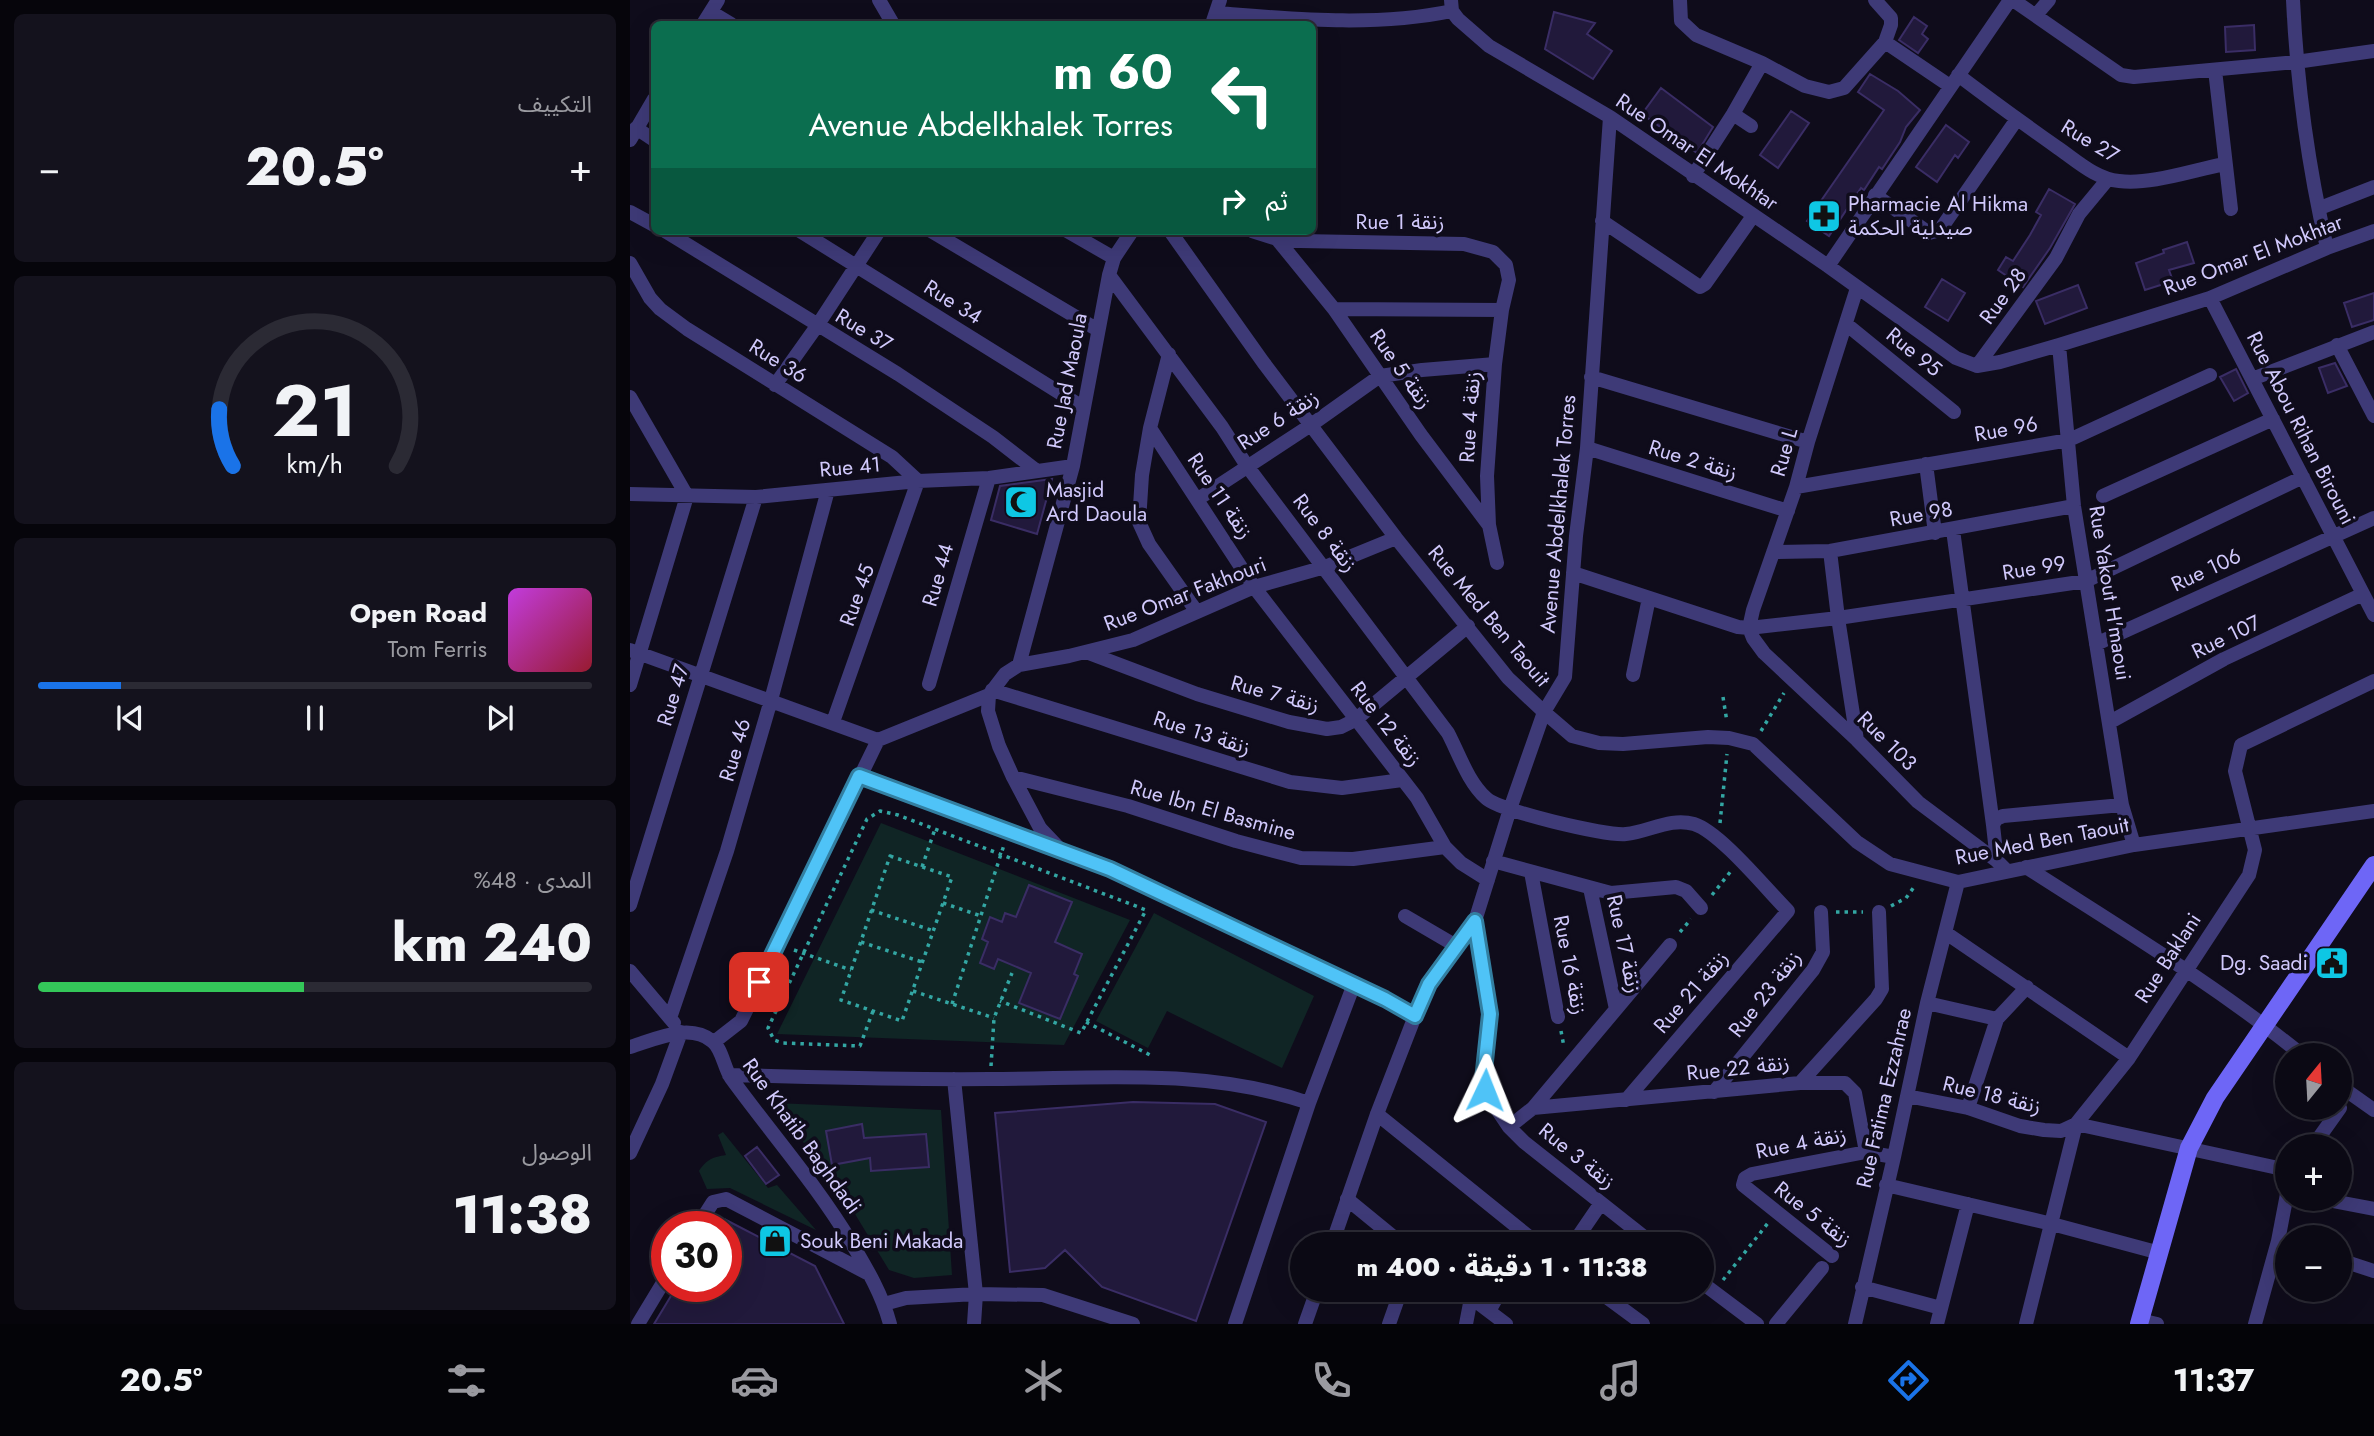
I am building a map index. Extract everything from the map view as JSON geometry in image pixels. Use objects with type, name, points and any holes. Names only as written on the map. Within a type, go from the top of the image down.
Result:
[{"type":"street","points":[[879,0],[891,21]]},
{"type":"street","points":[[1680,0],[1681,21],[1688,29],[1818,91],[1837,91],[1849,83],[1885,41],[1891,18],[1875,0]]},
{"type":"street","points":[[1828,266],[1954,80],[2012,0],[2121,75],[2134,77],[2296,62],[2374,51]]},
{"type":"street","points":[[2036,15],[2049,0]]},
{"type":"street","points":[[2293,0],[2302,122],[2326,248]]},
{"type":"street","points":[[705,21],[715,6],[728,21]]},
{"type":"street","name":"Rue Omar El Mokhtar","points":[[1216,13],[1368,20],[1417,17],[1452,6],[1465,27],[1489,46],[1610,117],[1828,266],[1956,358],[1977,366],[2059,345],[2210,298],[2326,248],[2374,231]]},
{"type":"street","points":[[1885,41],[1954,80]]},
{"type":"street","points":[[1693,176],[1762,63]]},
{"type":"street","points":[[2215,70],[2231,209]]},
{"type":"street","name":"Rue 27","points":[[1954,80],[2017,119],[2091,171],[2108,179],[2146,180],[2225,164]]},
{"type":"street","points":[[651,104],[633,134],[651,138]]},
{"type":"street","points":[[1733,114],[1751,126]]},
{"type":"street","name":"Avenue Abdelkhalek Torres","points":[[1336,1232],[1377,1114],[1429,984],[1475,921],[1544,712],[1565,677],[1587,448],[1610,117]]},
{"type":"street","points":[[1875,195],[1929,233],[1940,230],[2017,119]]},
{"type":"street","name":"Rue 28","points":[[1977,366],[2056,258],[2080,214],[2108,179]]},
{"type":"street","name":"Rue Omar El Mokhtar","points":[[2319,208],[2374,187]]},
{"type":"street","points":[[630,212],[651,223]]},
{"type":"street","points":[[1602,220],[1696,286],[1700,286],[1705,284],[1753,216]]},
{"type":"street","name":"Rue 37","points":[[672,235],[898,374],[993,437],[1037,471]]},
{"type":"street","name":"Rue 34","points":[[806,235],[1084,408]]},
{"type":"street","points":[[775,385],[876,235]]},
{"type":"street","points":[[938,235],[1098,330]]},
{"type":"street","points":[[1074,235],[1114,258]]},
{"type":"street","name":"Rue Jad Maoula","points":[[1019,665],[1073,466],[1114,258],[1129,235]]},
{"type":"street","name":"Rue Med Ben Taouit","points":[[1173,235],[1396,538],[1508,678],[1572,736],[1599,743],[1623,744],[1682,737],[1729,738],[1753,744],[1874,855],[1890,864],[1924,875],[1958,882],[2002,866],[2026,867],[2134,845],[2374,811]]},
{"type":"street","name":"Rue 1 زنقة","points":[[1264,235],[1277,239],[1321,242],[1464,244],[1493,252],[1501,258],[1509,275]]},
{"type":"street","name":"Rue 5 زنقة","points":[[1277,239],[1334,309],[1421,435],[1489,525]]},
{"type":"street","name":"Rue 36","points":[[630,263],[650,298],[660,309],[687,329],[892,457],[918,481]]},
{"type":"street","name":"Rue 8 زنقة","points":[[1110,275],[1247,466],[1448,733],[1473,781],[1487,800],[1510,809],[1579,827],[1624,835],[1674,822],[1693,824],[1719,839],[1788,911]]},
{"type":"street","name":"Rue 4 زنقة","points":[[1497,563],[1486,495],[1487,454],[1495,364],[1509,275]]},
{"type":"street","name":"Rue L","points":[[1749,628],[1796,487],[1857,288]]},
{"type":"street","name":"Rue Abou Rihan Birouni","points":[[2210,298],[2374,615]]},
{"type":"street","points":[[1334,309],[1502,310]]},
{"type":"street","name":"Rue 95","points":[[1846,324],[1954,412]]},
{"type":"street","points":[[2252,379],[2374,332]]},
{"type":"street","name":"Rue Yakout H'maoui","points":[[2059,345],[2074,506],[2122,805],[2134,845]]},
{"type":"street","points":[[2337,345],[2374,416]]},
{"type":"street","points":[[1169,354],[1150,428],[1142,475],[1139,522],[1149,544],[1198,612]]},
{"type":"street","points":[[1380,376],[1495,364]]},
{"type":"street","name":"Rue 96","points":[[1796,487],[2069,440],[2210,375]]},
{"type":"street","name":"Rue 6 زنقة","points":[[1198,499],[1380,376]]},
{"type":"street","points":[[1591,377],[1808,442]]},
{"type":"street","points":[[630,397],[687,496],[635,652],[630,685]]},
{"type":"street","points":[[2103,496],[2273,419]]},
{"type":"street","name":"Rue 11 زنقة","points":[[1150,428],[1254,587]]},
{"type":"street","name":"Rue 2 زنقة","points":[[1587,448],[1787,511]]},
{"type":"street","points":[[1926,464],[1935,533]]},
{"type":"street","name":"Rue 41","points":[[630,495],[756,497],[918,481],[989,478],[1073,466]]},
{"type":"street","name":"Rue 99","points":[[1573,573],[1725,624],[1749,628],[1838,618],[2086,581],[2303,477]]},
{"type":"street","name":"Rue 44","points":[[929,684],[989,478]]},
{"type":"street","name":"Rue 45","points":[[833,722],[918,481]]},
{"type":"street","name":"Rue 46","points":[[670,1017],[727,851],[828,490]]},
{"type":"street","name":"Rue 47","points":[[630,905],[756,497]]},
{"type":"street","name":"Rue 98","points":[[1773,552],[1830,551],[2074,506]]},
{"type":"street","name":"Rue 106","points":[[2096,644],[2374,518]]},
{"type":"street","points":[[1953,530],[1993,825],[2002,866]]},
{"type":"street","name":"Rue Omar Fakhouri","points":[[1019,665],[1133,640],[1254,587],[1325,567],[1396,538]]},
{"type":"street","points":[[1830,551],[1857,740]]},
{"type":"street","name":"Rue 12 زنقة","points":[[1254,587],[1426,812],[1445,847],[1461,863],[1488,880]]},
{"type":"street","name":"Rue 107","points":[[2110,722],[2224,659],[2363,594]]},
{"type":"street","points":[[1633,675],[1649,598]]},
{"type":"street","name":"Rue 7 زنقة","points":[[1086,652],[1197,694],[1299,725],[1326,729],[1341,727],[1355,720],[1468,626]]},
{"type":"street","name":"Rue 103","points":[[1749,628],[1758,645],[1918,802],[2002,866]]},
{"type":"street","points":[[635,652],[878,740]]},
{"type":"street","points":[[630,1046],[681,1032],[698,1034],[714,1042],[741,1021],[878,740],[990,692],[1005,674],[1019,665]]},
{"type":"street","name":"Rue Baklani","points":[[2026,1324],[2076,1124],[2129,1058],[2249,875],[2255,850],[2235,771],[2241,745],[2374,681]]},
{"type":"street","points":[[990,692],[988,710],[999,746],[1040,828],[1062,852]]},
{"type":"street","name":"Rue 13 زنقة","points":[[990,692],[1280,780],[1342,788],[1402,780]]},
{"type":"street","points":[[859,776],[1131,878],[1354,984],[1415,1016]]},
{"type":"street","name":"Rue Ibn El Basmine","points":[[1013,777],[1128,806],[1301,858],[1353,859],[1445,847]]},
{"type":"street","points":[[1993,825],[2003,816],[2122,805]]},
{"type":"street","points":[[1493,862],[1622,894],[1664,886],[1676,887],[1686,891],[1701,908]]},
{"type":"street","points":[[2146,1323],[2160,1253],[2189,1148],[2215,1098],[2374,865]]},
{"type":"street","points":[[2026,867],[2185,970],[2287,1043]]},
{"type":"street","name":"Rue 16 زنقة","points":[[1531,872],[1558,1017]]},
{"type":"street","name":"Rue Fatima Ezzahrae","points":[[1855,1324],[1927,1003],[1958,882]]},
{"type":"street","name":"Rue 17 زنقة","points":[[1590,888],[1616,1009]]},
{"type":"street","name":"Rue 21 زنقة","points":[[1626,1100],[1788,911]]},
{"type":"street","name":"Rue 23 زنقة","points":[[1714,1092],[1813,970],[1823,952],[1821,912]]},
{"type":"street","points":[[1800,1083],[1882,989],[1879,912]]},
{"type":"street","points":[[1405,916],[1458,947]]},
{"type":"street","name":"Rue 3 زنقة","points":[[1475,921],[1490,1014],[1483,1080],[1485,1090],[1509,1126],[1524,1142],[1638,1232]]},
{"type":"street","points":[[1946,933],[2129,1058]]},
{"type":"street","points":[[1509,1126],[1533,1108],[1670,945]]},
{"type":"street","points":[[630,971],[681,1032]]},
{"type":"street","points":[[1235,1324],[1309,1103],[1354,984]]},
{"type":"street","points":[[1968,1108],[1997,1019],[2026,987]]},
{"type":"street","points":[[1927,1003],[1997,1019]]},
{"type":"street","points":[[630,1153],[662,1084],[681,1032]]},
{"type":"street","name":"Rue Khatib Baghdadi","points":[[714,1042],[729,1075],[826,1202],[871,1275],[890,1324]]},
{"type":"street","points":[[729,1075],[954,1079],[1154,1076],[1205,1079],[1283,1094],[1309,1103]]},
{"type":"street","points":[[954,1079],[976,1294],[974,1324]]},
{"type":"street","name":"Rue 22 زنقة","points":[[1533,1108],[1800,1083],[1845,1083],[1851,1086],[1855,1093],[1866,1152]]},
{"type":"street","points":[[2352,1095],[2374,1110]]},
{"type":"street","name":"Rue 18 زنقة","points":[[1907,1096],[1968,1108],[2020,1126],[2061,1131],[2076,1124],[2275,1167]]},
{"type":"street","points":[[1377,1114],[1519,1232]]},
{"type":"street","points":[[1866,1152],[1894,1157]]},
{"type":"street","name":"Rue 4 زنقة","points":[[1745,1178],[1752,1174],[1866,1152]]},
{"type":"street","name":"Rue 5 زنقة","points":[[1745,1178],[1743,1185],[1827,1262],[1776,1324]]},
{"type":"street","points":[[1886,1185],[2052,1224],[2160,1253]]},
{"type":"street","points":[[707,1211],[713,1202],[726,1199],[871,1275]]},
{"type":"street","points":[[1347,1199],[1387,1232]]},
{"type":"street","points":[[1581,1232],[1601,1203]]},
{"type":"street","points":[[1937,1324],[1968,1204]]},
{"type":"street","points":[[2352,1205],[2374,1209]]},
{"type":"street","points":[[2255,1324],[2275,1264]]},
{"type":"street","points":[[2352,1264],[2374,1270]]},
{"type":"street","points":[[1863,1287],[1941,1308]]},
{"type":"street","points":[[1714,1293],[1757,1324]]},
{"type":"street","points":[[884,1304],[906,1298],[976,1294],[1043,1295],[1133,1324]]},
{"type":"street","points":[[638,1324],[651,1302]]},
{"type":"street","points":[[1305,1324],[1313,1302]]},
{"type":"street","points":[[1389,1324],[1397,1302]]},
{"type":"street","points":[[1466,1302],[1466,1324]]},
{"type":"street","points":[[1477,1302],[1506,1324]]},
{"type":"street","points":[[1489,1311],[1494,1302]]},
{"type":"street","points":[[1613,1302],[1643,1324]]},
{"type":"path","points":[[1753,744],[1793,679]]},
{"type":"path","points":[[1719,839],[1729,738],[1723,697]]},
{"type":"path","points":[[873,1011],[860,1046],[783,1043],[774,1040],[769,1032],[768,1024],[870,815],[885,811],[1146,910],[1081,1033],[1000,1001]]},
{"type":"path","points":[[922,867],[935,829]]},
{"type":"path","points":[[952,1004],[1004,844]]},
{"type":"path","points":[[890,856],[922,867],[952,877],[902,1021],[841,1000],[890,856]]},
{"type":"path","points":[[1062,878],[1066,868]]},
{"type":"path","points":[[1821,912],[1879,912],[1906,898],[1924,875]]},
{"type":"path","points":[[943,903],[981,916]]},
{"type":"path","points":[[872,910],[933,931]]},
{"type":"path","points":[[861,942],[923,962]]},
{"type":"path","points":[[778,944],[851,970]]},
{"type":"path","points":[[990,1079],[993,1018],[1012,973]]},
{"type":"path","points":[[913,991],[993,1018]]},
{"type":"path","name":"Rue 16 زنقة","points":[[1558,1017],[1568,1066]]},
{"type":"path","points":[[1086,1022],[1152,1056]]},
{"type":"path","points":[[1714,1291],[1775,1213]]},
{"type":"green space","points":[[881,823],[1130,920],[1064,1045],[777,1034]]},
{"type":"green space","points":[[1154,913],[1314,996],[1282,1068],[1167,1011],[1148,1048],[1096,1021]]},
{"type":"green space","points":[[775,1103],[941,1110],[952,1275],[914,1278],[889,1270],[855,1214]]},
{"type":"green space","points":[[723,1132],[768,1188],[777,1185],[816,1230],[730,1188],[707,1189],[699,1171],[711,1159],[726,1155],[718,1135]]},
{"type":"building","points":[[1554,12],[1595,23],[1587,34],[1612,51],[1593,79],[1545,49]]},
{"type":"building","points":[[1914,17],[1927,26],[1922,34],[1928,39],[1918,53],[1899,40]]},
{"type":"building","points":[[2254,25],[2255,50],[2226,52],[2225,27]]},
{"type":"building","points":[[1870,74],[1898,91],[1920,110],[1906,127],[1900,142],[1882,169],[1879,167],[1864,190],[1861,188],[1829,236],[1807,221],[1884,110],[1858,92]]},
{"type":"building","points":[[1661,88],[1713,127],[1697,153],[1642,114]]},
{"type":"building","points":[[1791,111],[1809,123],[1778,168],[1760,155]]},
{"type":"building","points":[[1946,125],[1969,142],[1958,158],[1955,155],[1937,182],[1916,167]]},
{"type":"building","points":[[2049,189],[2075,204],[2050,248],[2023,287],[1998,270],[2006,257],[2013,261],[2030,235],[2041,215],[2036,212]]},
{"type":"building","points":[[2187,242],[2194,263],[2169,270],[2173,281],[2145,290],[2136,263]]},
{"type":"building","points":[[1942,279],[1965,293],[1948,321],[1925,307]]},
{"type":"building","points":[[2078,285],[2087,308],[2045,324],[2036,301]]},
{"type":"building","points":[[2374,293],[2374,320],[2352,327],[2344,303]]},
{"type":"building","points":[[2335,363],[2347,386],[2328,393],[2319,368]]},
{"type":"building","points":[[2236,369],[2248,393],[2234,401],[2220,377]]},
{"type":"building","name":"Masjid Ard Daoula","points":[[1052,479],[1037,534],[991,520],[1000,486]]},
{"type":"building","points":[[1029,885],[1072,902],[1055,942],[1082,954],[1074,974],[1078,976],[1060,1019],[1019,1003],[1031,973],[998,959],[994,969],[980,963],[988,942],[982,939],[990,917],[1002,922],[1005,913],[1016,917]]},
{"type":"building","points":[[1133,1102],[1215,1104],[1266,1122],[1196,1321],[1102,1287],[1065,1250],[1045,1268],[1010,1272],[995,1113]]},
{"type":"building","points":[[862,1124],[864,1138],[926,1134],[929,1167],[871,1171],[870,1158],[832,1165],[826,1131]]},
{"type":"building","points":[[757,1147],[779,1175],[766,1184],[745,1156]]},
{"type":"building","points":[[742,1228],[815,1266],[844,1324],[654,1324],[667,1302],[742,1302]]},
{"type":"place","name":"Pharmacie Al Hikma صيدلية الحكمة","points":[[1824,216]]},
{"type":"place","name":"Masjid Ard Daoula","points":[[1021,502]]},
{"type":"place","name":"Dg. Saadi","points":[[2332,963]]},
{"type":"place","name":"Souk Beni Makada","points":[[775,1241]]},
{"type":"route","points":[[759,982],[859,776],[1110,869],[1385,999],[1415,1016],[1429,984],[1475,921],[1490,1014],[1483,1080],[1485,1090]]}]
